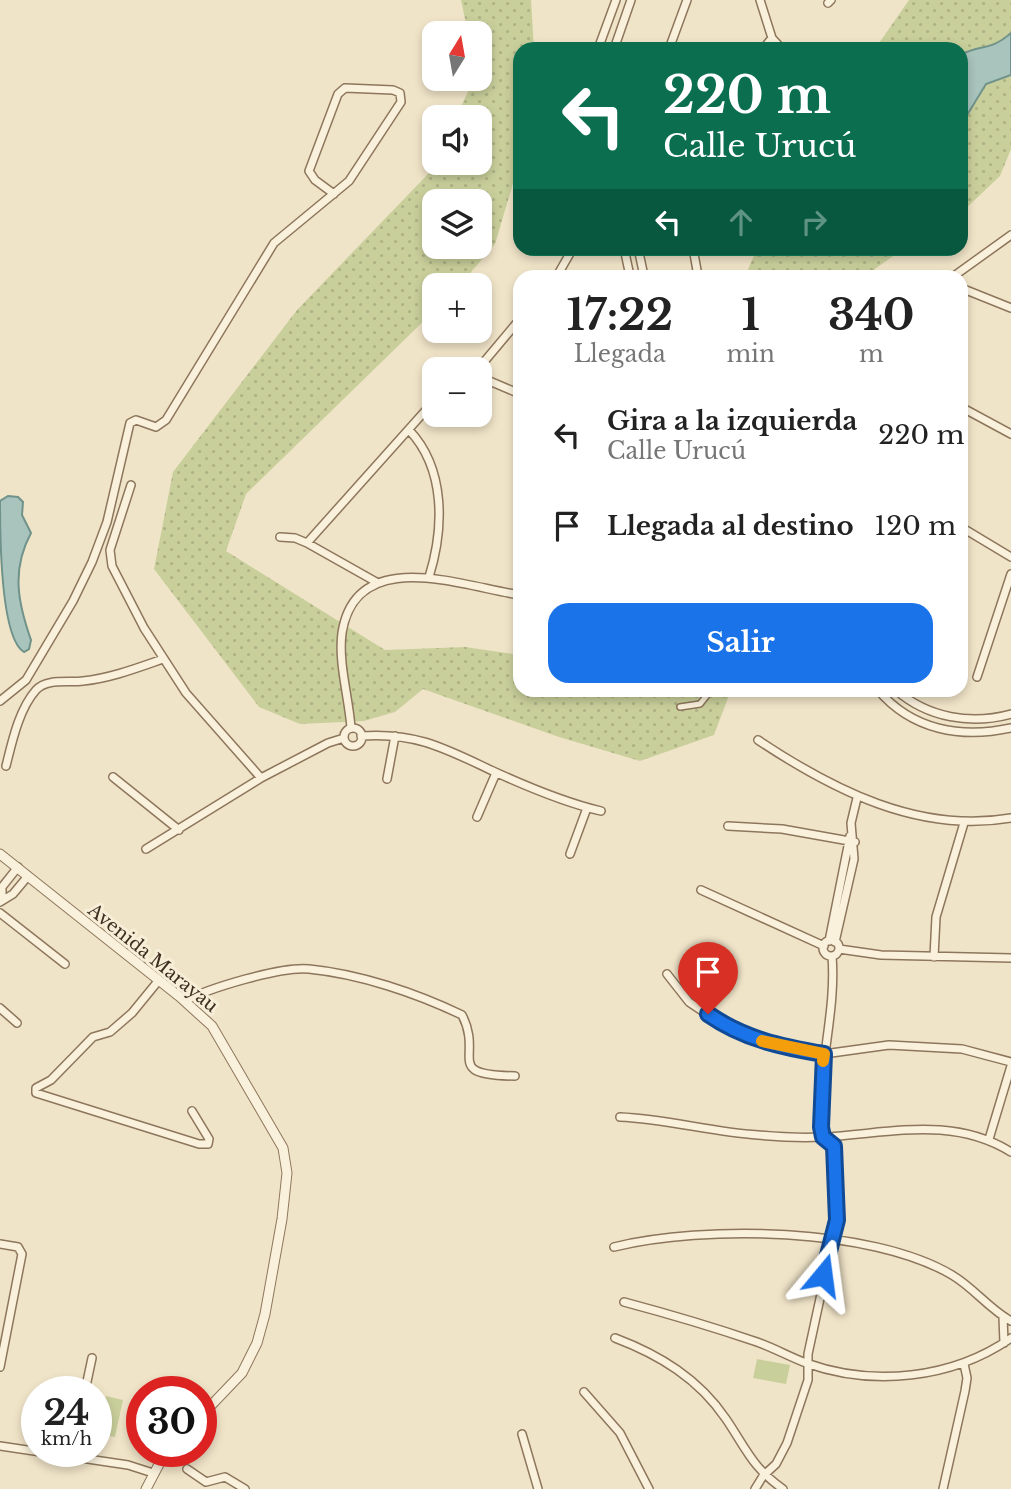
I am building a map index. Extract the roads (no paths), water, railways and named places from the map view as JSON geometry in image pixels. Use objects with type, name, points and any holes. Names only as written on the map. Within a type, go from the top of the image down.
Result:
[{"type":"street","points":[[601,42],[616,0]]},
{"type":"street","points":[[616,42],[631,0]]},
{"type":"street","points":[[672,42],[687,0]]},
{"type":"street","points":[[760,0],[776,42]]},
{"type":"street","points":[[769,42],[772,38]]},
{"type":"street","points":[[0,701],[26,680],[73,601],[92,562],[107,522],[130,423],[136,420],[149,427],[162,425],[274,243],[334,194],[349,181],[401,102],[400,93],[393,90],[345,88],[338,94],[309,171],[315,180],[334,194]]},
{"type":"street","points":[[962,270],[1011,235]]},
{"type":"street","points":[[968,291],[1011,308]]},
{"type":"street","points":[[488,357],[513,327]]},
{"type":"street","points":[[492,382],[513,391]]},
{"type":"street","points":[[968,411],[1011,434]]},
{"type":"street","points":[[307,543],[422,415]]},
{"type":"street","points":[[409,430],[428,457],[439,497],[438,549],[429,577]]},
{"type":"street","points":[[131,485],[110,550],[112,566],[163,659],[186,693],[261,778]]},
{"type":"street","points":[[968,531],[1011,557]]},
{"type":"street","points":[[280,537],[295,538],[307,543],[378,583]]},
{"type":"street","points":[[977,677],[1011,574]]},
{"type":"street","points":[[351,728],[342,635],[349,612],[365,592],[378,583],[398,577],[429,577],[513,593]]},
{"type":"street","points":[[6,766],[26,707],[35,691],[44,683],[83,681],[122,673],[163,659]]},
{"type":"street","points":[[680,707],[700,704],[706,697]]},
{"type":"street","points":[[886,697],[908,716],[943,730],[968,734],[1011,728]]},
{"type":"street","points":[[906,697],[915,703],[960,719],[988,720],[1011,714]]},
{"type":"street","points":[[344,738],[354,746],[360,742],[358,730],[351,728]]},
{"type":"street","points":[[344,738],[351,728]]},
{"type":"street","points":[[361,736],[395,736],[433,742],[496,773],[601,811]]},
{"type":"street","points":[[387,779],[395,736]]},
{"type":"street","points":[[146,849],[261,778],[328,743],[344,738]]},
{"type":"street","points":[[758,740],[795,765],[858,798],[964,823],[1011,818]]},
{"type":"street","points":[[477,817],[496,773]]},
{"type":"street","points":[[113,776],[178,830]]},
{"type":"street","points":[[755,1489],[763,1476],[776,1464],[787,1443],[808,1380],[820,1289],[837,1220],[834,1146],[823,1137],[821,1079],[830,1023],[832,944],[858,798]]},
{"type":"street","points":[[570,854],[587,808]]},
{"type":"street","points":[[934,957],[936,917],[964,823]]},
{"type":"street","points":[[728,826],[782,829],[851,838]]},
{"type":"street","name":"Avenida Marayau","points":[[0,853],[185,1001],[212,1026],[278,1139],[286,1160],[287,1173],[272,1283],[257,1343],[242,1373],[217,1399]]},
{"type":"street","points":[[1,901],[2,887],[18,867]]},
{"type":"street","points":[[1,901],[13,894],[28,876]]},
{"type":"street","points":[[701,890],[832,944],[934,957],[1011,958]]},
{"type":"street","points":[[0,913],[65,964]]},
{"type":"street","points":[[832,944],[825,953],[832,956]]},
{"type":"street","points":[[185,1001],[217,986],[306,968],[383,985],[463,1015],[469,1028],[468,1062],[472,1069],[484,1075],[515,1076]]},
{"type":"street","points":[[667,974],[689,1002],[726,1027],[772,1045],[824,1054],[889,1045],[962,1049],[1011,1064],[989,1139]]},
{"type":"street","points":[[159,980],[132,1013],[110,1032],[93,1037],[51,1080],[36,1088],[36,1093],[56,1097],[199,1144],[208,1144],[209,1139],[192,1111]]},
{"type":"street","points":[[0,1008],[17,1023]]},
{"type":"street","points":[[51,1080],[50,1088],[56,1097]]},
{"type":"street","points":[[620,1117],[660,1119],[713,1131],[823,1137],[928,1129],[989,1139],[1011,1152]]},
{"type":"street","points":[[614,1247],[693,1234],[751,1234],[859,1242],[895,1249],[953,1275],[1007,1319],[1004,1343]]},
{"type":"street","points":[[0,1244],[18,1247],[22,1254],[0,1367]]},
{"type":"street","points":[[624,1302],[761,1344],[808,1364],[844,1373],[882,1376],[964,1364],[1011,1338]]},
{"type":"street","points":[[615,1338],[648,1351],[697,1385],[726,1419],[763,1476],[783,1489]]},
{"type":"street","points":[[88,1376],[92,1358]]},
{"type":"street","points":[[943,1489],[965,1391],[967,1378],[964,1364]]},
{"type":"street","points":[[584,1392],[620,1433],[649,1489]]},
{"type":"street","points":[[522,1434],[538,1489]]},
{"type":"street","points":[[0,1446],[21,1449]]},
{"type":"street","points":[[112,1462],[153,1473]]},
{"type":"street","points":[[146,1489],[157,1467]]},
{"type":"street","points":[[187,1469],[206,1482],[225,1477],[245,1489]]},
{"type":"water","points":[[1011,33],[1011,75],[986,84],[968,114],[968,52],[1004,39]]},
{"type":"water","points":[[8,496],[18,497],[23,502],[22,515],[31,533],[19,573],[20,600],[31,640],[29,649],[24,652],[16,643],[10,627],[3,584],[0,501]]}]
